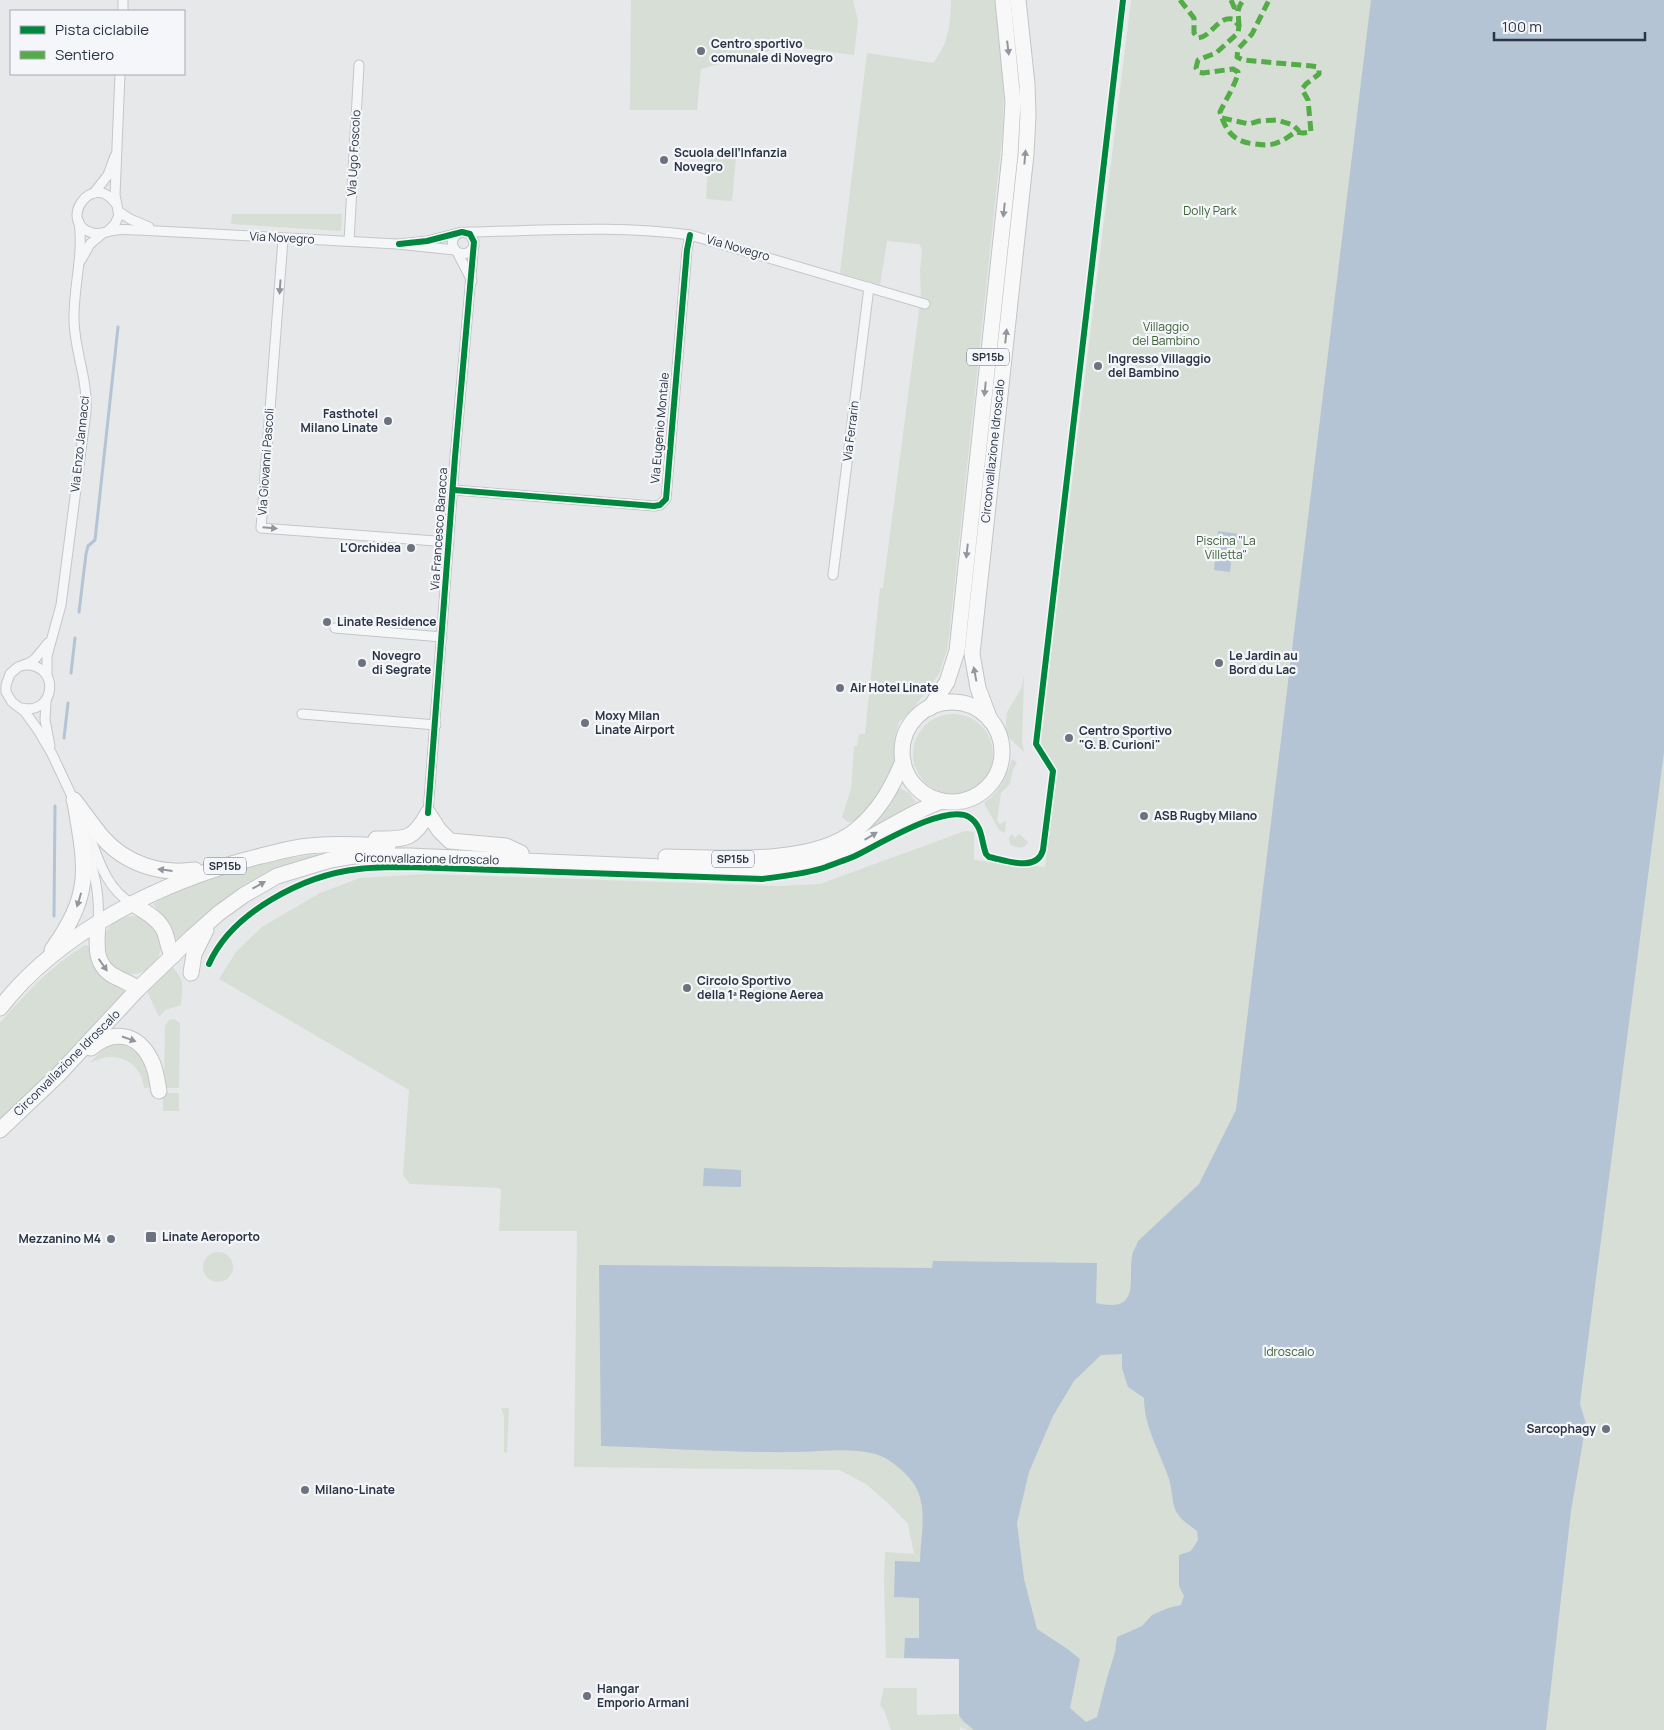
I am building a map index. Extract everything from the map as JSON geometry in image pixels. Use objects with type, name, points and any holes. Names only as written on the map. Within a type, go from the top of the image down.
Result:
[{"type":"main road","name":"Circonvallazione Idroscalo","points":[[930,708],[947,682],[957,651],[1010,155],[1013,102],[1003,0]]},
{"type":"main road","name":"Circonvallazione Idroscalo","points":[[990,720],[978,688],[972,654],[1026,154],[1027,84],[1018,0]]},
{"type":"main road","points":[[930,708],[952,703],[964,704],[974,708],[990,720]]},
{"type":"main road","name":"SP15b","points":[[903,762],[903,743],[910,726],[930,708]]},
{"type":"main road","name":"SP15b","points":[[942,801],[962,801],[973,798],[991,784],[997,775],[1002,754],[1001,743],[996,728],[990,720]]},
{"type":"main road","name":"Circonvallazione Idroscalo","points":[[0,1008],[15,989],[44,962],[71,941],[98,924],[181,880],[248,860],[292,849],[323,845],[733,859],[780,856],[806,851],[841,840],[861,826],[883,802],[903,762]]},
{"type":"main road","points":[[903,762],[916,787],[933,798],[942,801]]},
{"type":"main road","points":[[74,800],[110,845],[129,859],[147,867],[182,871],[248,860]]},
{"type":"main road","points":[[44,962],[69,925],[77,908],[82,890],[84,859],[74,800]]},
{"type":"main road","name":"Circonvallazione Idroscalo","points":[[0,1130],[58,1074],[138,989],[219,913],[271,879],[308,866],[346,857],[409,856],[732,870],[785,866],[835,854],[857,845],[917,810],[942,801]]},
{"type":"main road","points":[[323,845],[353,839],[402,839],[410,836],[421,826],[428,813],[448,840],[506,846],[521,853]]},
{"type":"main road","points":[[133,904],[160,924],[166,936],[170,953],[173,956]]},
{"type":"main road","points":[[191,973],[194,954],[201,938],[219,913]]},
{"type":"main road","points":[[98,924],[96,948],[102,966],[112,976],[138,989]]},
{"type":"main road","points":[[58,1074],[102,1040],[110,1037],[125,1037],[140,1043],[145,1050],[152,1062],[159,1091]]},
{"type":"street","name":"Via Ugo Foscolo","points":[[349,241],[359,65]]},
{"type":"street","points":[[80,263],[90,244],[116,223],[120,75]]},
{"type":"street","points":[[79,222],[77,212],[80,203],[87,196],[94,193],[110,170],[117,143]]},
{"type":"street","name":"Via Novegro","points":[[94,193],[106,194],[117,207],[135,222],[164,231]]},
{"type":"street","name":"Via Novegro","points":[[79,222],[84,229],[90,232],[164,231],[399,244],[456,251]]},
{"type":"street","name":"Via Enzo Jannacci","points":[[52,754],[45,720],[46,701],[50,689],[46,661],[61,605],[86,412],[85,381],[76,344],[74,325],[74,294],[80,263],[79,222]]},
{"type":"street","name":"Via Novegro","points":[[399,244],[427,241],[461,232],[595,230],[690,234],[925,304]]},
{"type":"street","name":"Via Novegro","points":[[474,244],[492,234],[515,231]]},
{"type":"street","points":[[456,251],[467,254],[474,244],[471,235],[461,232],[452,240],[456,251],[472,282]]},
{"type":"street","name":"Via Eugenio Montale","points":[[454,490],[654,506],[660,505],[666,499],[687,250],[690,234]]},
{"type":"street","name":"Via Giovanni Pascoli","points":[[283,238],[261,528],[449,542]]},
{"type":"street","name":"Via Francesco Baracca","points":[[428,813],[474,244]]},
{"type":"street","name":"Via Ferrarin","points":[[833,575],[869,287]]},
{"type":"street","points":[[335,628],[442,637]]},
{"type":"street","name":"Via Enzo Jannacci","points":[[53,636],[40,654],[12,672],[6,684],[6,692],[14,705],[21,708],[35,724],[52,754],[74,800],[107,879],[120,895],[133,904]]},
{"type":"street","points":[[25,665],[39,668],[47,675]]},
{"type":"street","points":[[21,708],[36,708],[46,701]]},
{"type":"street","points":[[302,714],[436,725]]},
{"type":"street","name":"Via Enzo Jannacci","points":[[74,800],[97,885],[99,904],[98,924]]},
{"type":"green space","name":"Centro sportivo comunale di Novegro","points":[[631,0],[853,0],[858,21],[854,55],[788,46],[701,69],[697,110],[630,110]]},
{"type":"green space","points":[[951,0],[996,0],[1004,77],[1003,128],[949,636],[947,650],[939,674],[912,710],[899,722],[894,742],[894,776],[858,821],[848,822],[842,817],[851,789],[854,746],[857,746],[859,734],[865,734],[880,588],[883,588],[921,296],[920,272],[922,249],[919,244],[887,241],[880,285],[840,273],[867,53],[933,63],[942,49],[948,33]]},
{"type":"green space","name":"Idroscalo","points":[[1131,0],[1664,0],[1664,1730],[967,1730],[960,1727],[960,1730],[891,1730],[884,1710],[880,1705],[884,1688],[917,1688],[917,1715],[959,1714],[959,1659],[886,1658],[885,1552],[914,1554],[908,1524],[866,1484],[839,1470],[574,1467],[577,1231],[499,1231],[501,1190],[499,1188],[410,1184],[403,1175],[409,1090],[219,979],[236,952],[262,927],[320,893],[360,878],[427,874],[778,886],[820,884],[965,831],[974,832],[974,860],[1045,867],[1057,769],[1040,744]]},
{"type":"green space","points":[[709,155],[736,157],[732,201],[706,199]]},
{"type":"green space","points":[[232,214],[342,214],[341,231],[231,224]]},
{"type":"green space","points":[[1024,675],[1022,742],[1024,752],[1005,734],[1007,712],[1021,689]]},
{"type":"green space","points":[[953,714],[968,717],[981,726],[990,739],[993,754],[990,769],[981,782],[968,791],[953,794],[938,791],[925,782],[916,769],[913,754],[916,739],[925,726],[938,717]]},
{"type":"green space","points":[[1012,759],[1017,763],[1013,769],[1010,784],[1001,793],[997,821],[1000,824],[1006,821],[1005,833],[999,830],[984,803],[1002,784]]},
{"type":"green space","points":[[899,788],[909,793],[916,802],[871,831],[859,833],[891,804]]},
{"type":"green space","points":[[1012,834],[1015,838],[1019,834],[1028,842],[1027,844],[1024,847],[1020,847],[1010,844],[1009,838]]},
{"type":"green space","points":[[328,853],[291,863],[257,878],[233,893],[180,938],[174,940],[166,920],[153,904],[193,885],[238,870],[284,859]]},
{"type":"green space","points":[[132,916],[148,921],[156,929],[161,945],[156,961],[148,969],[132,974],[116,969],[108,961],[103,945],[108,929],[116,921]]},
{"type":"green space","points":[[85,945],[89,946],[94,965],[124,989],[124,993],[54,1069],[0,1121],[0,1023],[40,981],[61,962]]},
{"type":"green space","points":[[172,967],[181,980],[181,1005],[165,1010],[159,1017],[147,991]]},
{"type":"green space","points":[[174,1019],[180,1023],[179,1088],[164,1088],[165,1026],[169,1020]]},
{"type":"green space","points":[[118,1044],[132,1049],[142,1059],[151,1088],[144,1088],[138,1070],[125,1060],[117,1057],[108,1057],[90,1063],[106,1048]]},
{"type":"green space","points":[[163,1093],[179,1093],[179,1111],[163,1111]]},
{"type":"green space","points":[[218,1252],[229,1256],[233,1267],[229,1278],[218,1282],[207,1278],[203,1267],[207,1256]]},
{"type":"green space","points":[[501,1408],[509,1408],[507,1453],[504,1452],[504,1416]]},
{"type":"water","name":"Idroscalo","points":[[1371,0],[1664,0],[1664,752],[1581,1395],[1580,1404],[1586,1424],[1571,1511],[1546,1730],[974,1730],[959,1715],[959,1659],[904,1658],[905,1638],[919,1638],[919,1598],[894,1597],[895,1561],[920,1562],[923,1523],[919,1493],[914,1484],[896,1466],[880,1456],[856,1451],[747,1452],[601,1446],[599,1265],[932,1268],[933,1261],[1097,1263],[1096,1303],[1111,1305],[1121,1303],[1127,1298],[1130,1291],[1131,1262],[1138,1241],[1199,1184],[1236,1110]],"holes":[[[1122,1354],[1122,1368],[1128,1387],[1144,1398],[1147,1419],[1169,1479],[1175,1509],[1182,1519],[1197,1531],[1198,1540],[1191,1551],[1179,1555],[1179,1586],[1184,1596],[1181,1605],[1152,1615],[1142,1626],[1117,1637],[1115,1652],[1097,1717],[1086,1722],[1070,1708],[1080,1659],[1037,1629],[1024,1579],[1017,1523],[1029,1472],[1053,1416],[1074,1381],[1101,1355]]]},
{"type":"water","points":[[1218,531],[1239,534],[1238,543],[1233,544],[1230,572],[1214,570]]},
{"type":"water","points":[[704,1168],[741,1170],[741,1187],[703,1186]]},
{"type":"waterway","points":[[79,612],[86,554],[88,546],[95,540],[118,327]]},
{"type":"waterway","points":[[71,673],[75,638]]},
{"type":"waterway","points":[[64,738],[68,703]]},
{"type":"waterway","points":[[54,916],[55,806]]},
{"type":"marked path","points":[[1180,0],[1194,18],[1194,33],[1198,38],[1208,34],[1223,20],[1233,19],[1239,26],[1238,33],[1216,53],[1198,60],[1196,68],[1199,72],[1203,73],[1233,69],[1238,72],[1220,112],[1222,119],[1228,130],[1236,138],[1248,143],[1267,145],[1281,141],[1296,132],[1311,132],[1308,100],[1302,89],[1319,74],[1317,67],[1243,60],[1237,57],[1238,49],[1252,34],[1269,0]]},
{"type":"marked path","points":[[1231,0],[1234,7],[1238,8],[1242,2]]},
{"type":"marked path","points":[[1239,26],[1238,11],[1240,5]]},
{"type":"marked path","points":[[1222,118],[1249,124],[1259,121],[1277,120],[1293,125],[1299,131]]},
{"type":"cycle path","points":[[209,964],[220,945],[234,928],[272,899],[316,879],[359,869],[409,867],[762,879],[803,873],[826,867],[855,856],[929,820],[958,814],[969,817],[977,825],[986,854],[989,857],[1020,863],[1034,861],[1040,857],[1043,850],[1053,771],[1036,744],[1123,0]]},
{"type":"cycle path","points":[[399,244],[427,241],[462,232],[470,234],[474,242],[455,457],[428,813]]},
{"type":"cycle path","points":[[454,490],[654,506],[660,505],[666,499],[687,250],[690,235]]},
{"type":"place","name":"Centro sportivo comunale di Novegro","points":[[701,51]]},
{"type":"place","name":"Scuola dell’Infanzia Novegro","points":[[664,160]]},
{"type":"place","name":"Ingresso Villaggio del Bambino","points":[[1098,366]]},
{"type":"place","name":"Fasthotel Milano Linate","points":[[388,421]]},
{"type":"place","name":"L'Orchidea","points":[[411,548]]},
{"type":"place","name":"Linate Residence","points":[[327,622]]},
{"type":"place","name":"Novegro di Segrate","points":[[362,663]]},
{"type":"place","name":"Le Jardin au Bord du Lac","points":[[1219,663]]},
{"type":"place","name":"Air Hotel Linate","points":[[840,688]]},
{"type":"place","name":"Moxy Milan Linate Airport","points":[[585,723]]},
{"type":"place","name":"Centro Sportivo \"G. B. Curioni\"","points":[[1069,738]]},
{"type":"place","name":"ASB Rugby Milano","points":[[1144,816]]},
{"type":"place","name":"Circolo Sportivo della 1ª Regione Aerea","points":[[687,988]]},
{"type":"place","name":"Linate Aeroporto","points":[[151,1237]]},
{"type":"place","name":"Mezzanino M4","points":[[111,1239]]},
{"type":"place","name":"Sarcophagy","points":[[1606,1429]]},
{"type":"place","name":"Milano-Linate","points":[[305,1490]]},
{"type":"place","name":"Hangar Emporio Armani","points":[[587,1696]]},
{"type":"park label","name":"Dolly Park","points":[[1210,211]]},
{"type":"park label","name":"Villaggio del Bambino","points":[[1166,334]]},
{"type":"park label","name":"Piscina \"La Villetta\"","points":[[1226,548]]}]
